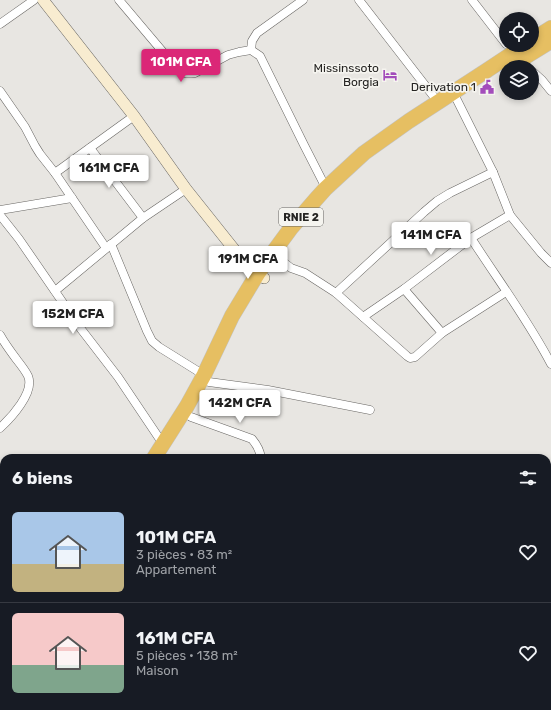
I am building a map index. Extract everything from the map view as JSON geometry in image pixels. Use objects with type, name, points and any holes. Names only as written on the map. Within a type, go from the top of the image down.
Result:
[{"type":"highway","points":[[539,36],[551,28]]},
{"type":"highway","name":"RNIE 2","points":[[163,451],[176,442],[191,417],[232,316],[261,275],[291,228],[326,188],[364,153],[438,102],[515,54],[551,41]]},
{"type":"highway","name":"RNIE 2","points":[[261,275],[278,258],[314,210],[351,174],[391,143],[499,73]]},
{"type":"highway","name":"RNIE 2","points":[[163,451],[187,406],[206,378]]},
{"type":"street","points":[[0,24],[34,0]]},
{"type":"street","points":[[43,0],[134,116],[186,189],[246,264],[261,275]]},
{"type":"street","points":[[119,0],[179,72],[184,74],[195,73],[228,55],[239,52],[251,50],[260,56],[326,188]]},
{"type":"street","points":[[288,0],[293,7]]},
{"type":"street","points":[[251,50],[252,40],[257,33],[303,0]]},
{"type":"street","points":[[359,0],[438,102]]},
{"type":"street","points":[[472,0],[515,54]]},
{"type":"street","points":[[539,77],[551,91]]},
{"type":"street","points":[[542,80],[551,79]]},
{"type":"street","points":[[0,91],[26,127],[35,146],[109,246],[152,341],[206,378],[370,410]]},
{"type":"street","points":[[457,100],[493,172],[510,214],[541,253],[551,263]]},
{"type":"street","points":[[55,174],[134,116]]},
{"type":"street","points":[[90,148],[143,218]]},
{"type":"street","points":[[336,293],[437,201],[493,172]]},
{"type":"street","points":[[55,291],[143,218],[186,189]]},
{"type":"street","points":[[0,210],[72,198]]},
{"type":"street","points":[[363,317],[404,289],[471,238],[510,214]]},
{"type":"street","points":[[0,215],[19,239],[81,329],[118,377],[163,451]]},
{"type":"street","points":[[471,238],[529,324],[551,364]]},
{"type":"street","points":[[278,258],[291,268],[305,273],[336,293],[410,358],[415,357],[442,333],[506,292]]},
{"type":"street","points":[[404,289],[442,333]]},
{"type":"street","points":[[0,334],[6,346],[28,377],[29,385],[24,399],[17,410],[0,428]]},
{"type":"street","points":[[191,417],[252,439],[260,454]]},
{"type":"place","name":"Missinssoto Borgia","points":[[390,75]]},
{"type":"place","name":"Derivation 1","points":[[487,87]]}]
